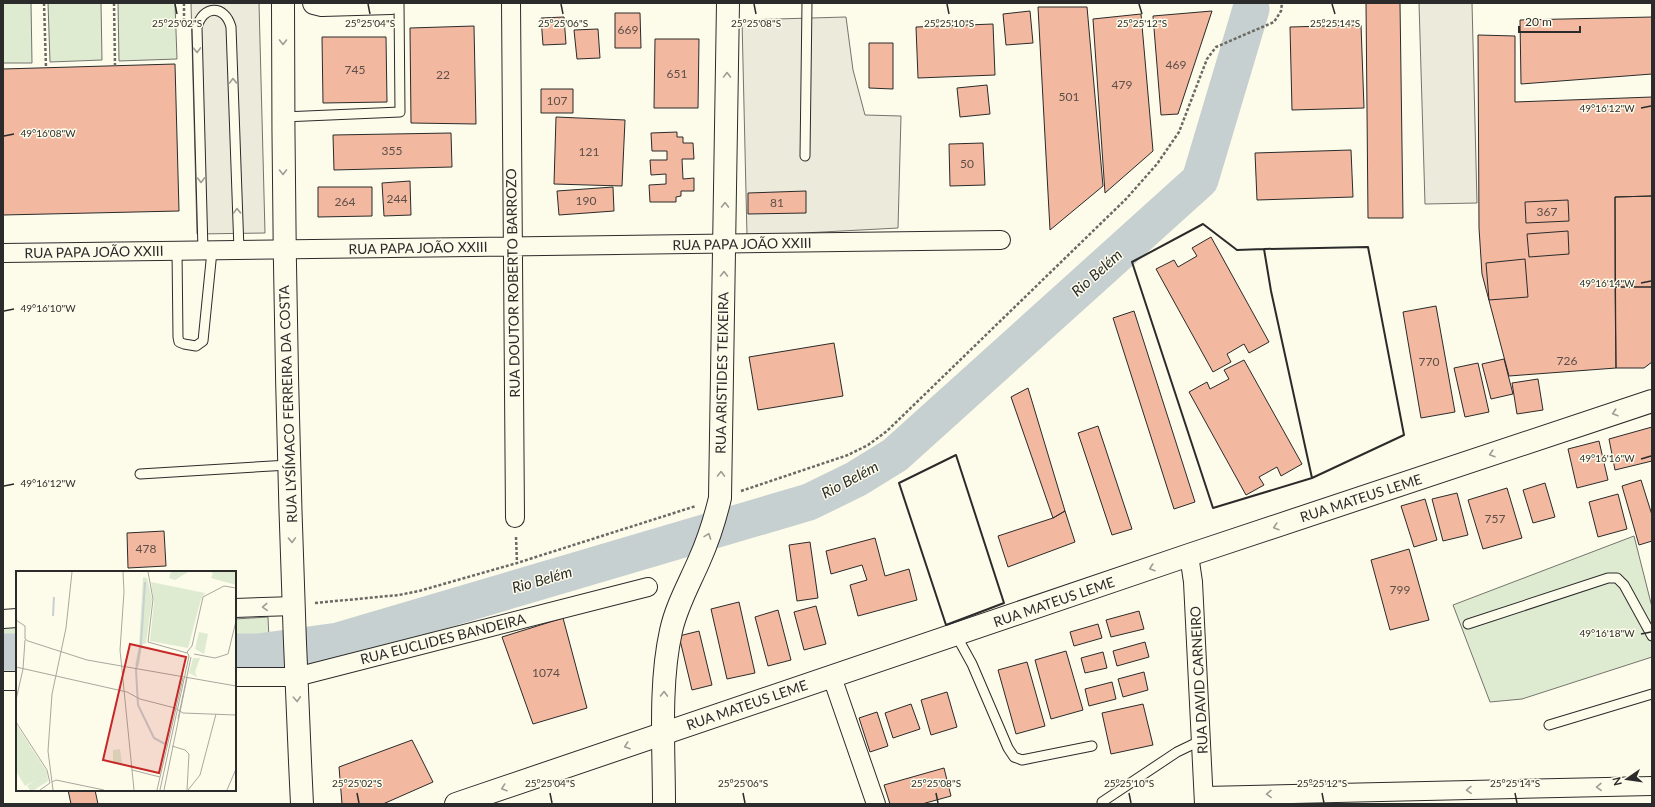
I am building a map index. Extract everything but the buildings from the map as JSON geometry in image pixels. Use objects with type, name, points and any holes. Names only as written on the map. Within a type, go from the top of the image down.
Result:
[{"type":"main road","name":"RUA LYSÍMACO FERREIRA DA COSTA","points":[[283,3],[284,249],[290,465],[302,605],[295,629],[302,804]]},
{"type":"main road","points":[[314,3],[322,5],[391,3]]},
{"type":"main road","name":"RUA ARISTIDES TEIXEIRA","points":[[664,733],[666,657],[671,630],[699,560],[720,498],[728,3]]},
{"type":"main road","name":"RUA MATEUS LEME","points":[[456,804],[1189,555],[1652,401]]},
{"type":"main road","points":[[664,733],[664,804]]},
{"type":"street","name":"RUA DOUTOR ROBERTO BARROZO","points":[[511,3],[515,518]]},
{"type":"street","name":"RUA PAPA JOÃO XXIII","points":[[3,253],[1001,240]]},
{"type":"street","name":"RUA DAVID CARNEIRO","points":[[1189,555],[1193,582],[1204,800]]},
{"type":"street","name":"RUA EUCLIDES BANDEIRA","points":[[236,677],[296,669],[648,587]]},
{"type":"street","points":[[236,608],[302,605]]},
{"type":"street","points":[[3,619],[16,618]]},
{"type":"street","points":[[832,677],[876,804]]},
{"type":"street","points":[[3,681],[16,681]]},
{"type":"street","points":[[1204,800],[1652,786]]},
{"type":"lane","points":[[283,118],[400,112],[399,3]]},
{"type":"lane","points":[[805,156],[807,3]]},
{"type":"lane","points":[[177,251],[178,337],[180,342],[184,344],[196,346],[202,341],[207,251],[197,28],[199,20],[203,14],[210,11],[217,11],[224,14],[229,20],[231,27],[239,250]]},
{"type":"lane","points":[[140,474],[290,465]]},
{"type":"lane","points":[[1468,624],[1608,578],[1617,578],[1624,585],[1652,636]]},
{"type":"lane","points":[[956,635],[972,664],[1008,748],[1014,757],[1022,760],[1092,746]]},
{"type":"lane","points":[[1549,725],[1652,694]]},
{"type":"lane","points":[[1102,802],[1177,752],[1202,740]]},
{"type":"path","points":[[44,3],[46,68]]},
{"type":"path","points":[[114,3],[115,66]]},
{"type":"path","points":[[736,492],[848,455],[887,431],[1126,199],[1157,164],[1179,132],[1207,59],[1216,47],[1274,22],[1281,11],[1282,3]]},
{"type":"path","points":[[302,605],[399,595],[419,591],[517,563],[693,507]]},
{"type":"path","points":[[515,518],[517,563]]},
{"type":"green space","points":[[3,3],[31,3],[32,63],[3,63]]},
{"type":"green space","points":[[48,3],[101,3],[102,60],[50,62]]},
{"type":"green space","points":[[118,3],[175,3],[177,59],[119,61]]},
{"type":"green space","points":[[1634,536],[1652,607],[1652,657],[1522,699],[1490,702],[1453,605]]},
{"type":"green space","points":[[268,617],[270,662],[236,663],[236,619]]},
{"type":"green space","points":[[16,626],[16,672],[3,672],[3,627]]},
{"type":"shaded area","points":[[191,3],[259,3],[265,233],[197,234]]},
{"type":"shaded area","points":[[1419,3],[1472,3],[1477,203],[1425,204]]},
{"type":"shaded area","points":[[846,17],[853,70],[865,115],[901,116],[898,228],[747,236],[742,20]]},
{"type":"waterway","name":"Rio Belém","points":[[236,652],[258,652],[338,641],[809,502],[856,479],[895,455],[1200,180],[1251,9]]},
{"type":"waterway","name":"Rio Belém","points":[[3,652],[16,652]]},
{"type":"wall","points":[[1203,224],[1237,250],[1264,249],[1271,291],[1312,478],[1213,508],[1132,262],[1203,224]]},
{"type":"wall","points":[[1368,247],[1404,435],[1312,478],[1271,291],[1264,249],[1368,247]]},
{"type":"wall","points":[[956,455],[1004,603],[946,625],[899,483],[956,455]]}]
